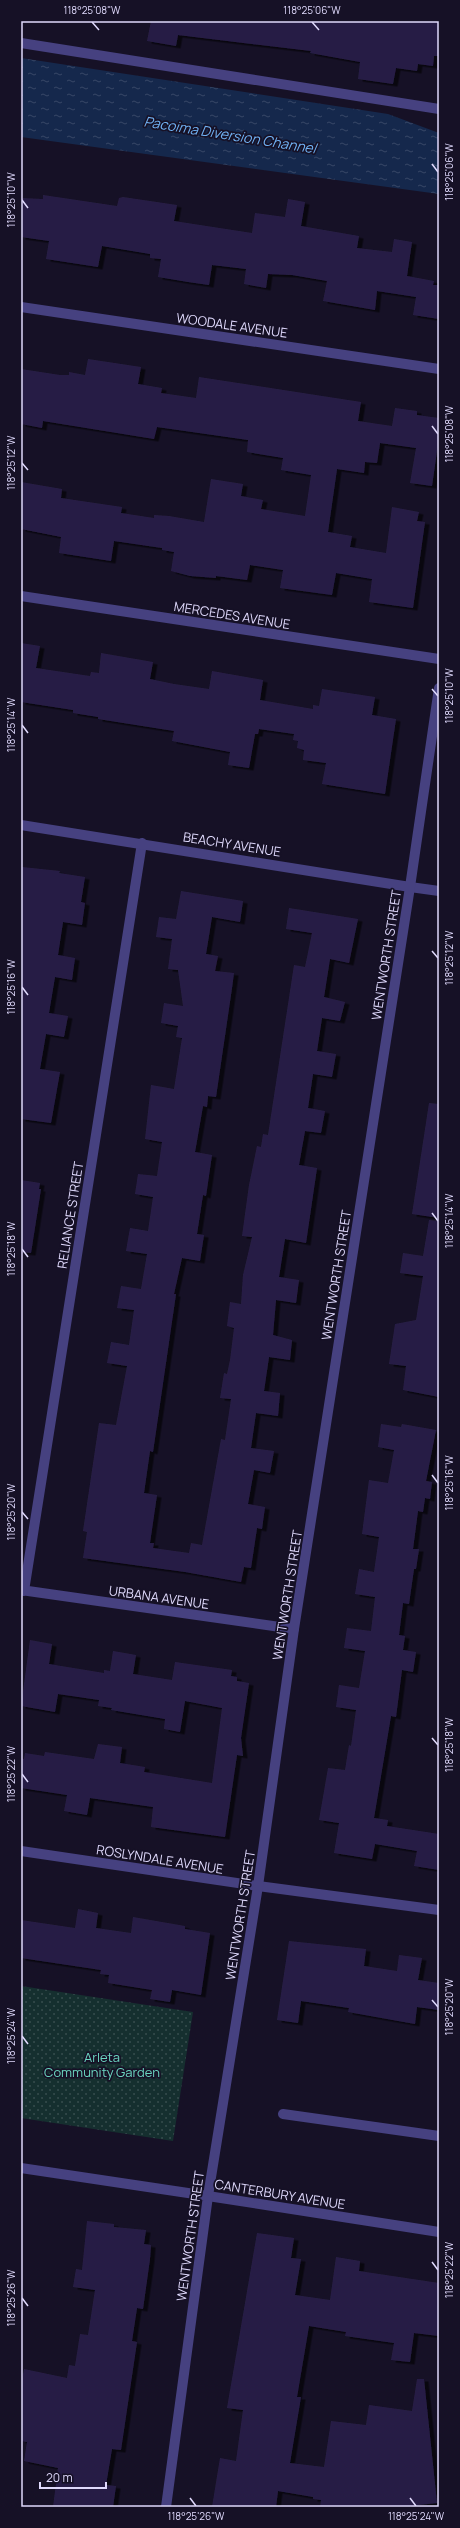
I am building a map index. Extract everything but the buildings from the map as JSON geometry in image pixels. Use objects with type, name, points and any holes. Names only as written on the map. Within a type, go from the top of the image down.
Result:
[{"type":"street","points":[[21,43],[439,109]]},
{"type":"street","name":"WOODALE AVENUE","points":[[21,307],[439,369]]},
{"type":"street","name":"MERCEDES AVENUE","points":[[21,596],[439,659]]},
{"type":"street","name":"WENTWORTH STREET","points":[[166,2507],[208,2196],[258,1886],[294,1629],[410,887],[439,688]]},
{"type":"street","name":"BEACHY AVENUE","points":[[21,825],[439,891]]},
{"type":"street","name":"RELIANCE STREET","points":[[23,1590],[142,843]]},
{"type":"street","name":"URBANA AVENUE","points":[[23,1590],[294,1629]]},
{"type":"street","name":"ROSLYNDALE AVENUE","points":[[21,1851],[258,1886],[439,1910]]},
{"type":"street","points":[[283,2114],[439,2136]]},
{"type":"street","name":"CANTERBURY AVENUE","points":[[21,2168],[439,2232]]},
{"type":"green space","name":"Arleta Community Garden","points":[[21,1986],[193,2012],[173,2141],[21,2118]]},
{"type":"water","name":"Pacoima Diversion Channel","points":[[21,58],[388,114],[439,133],[439,194],[21,137]]}]
